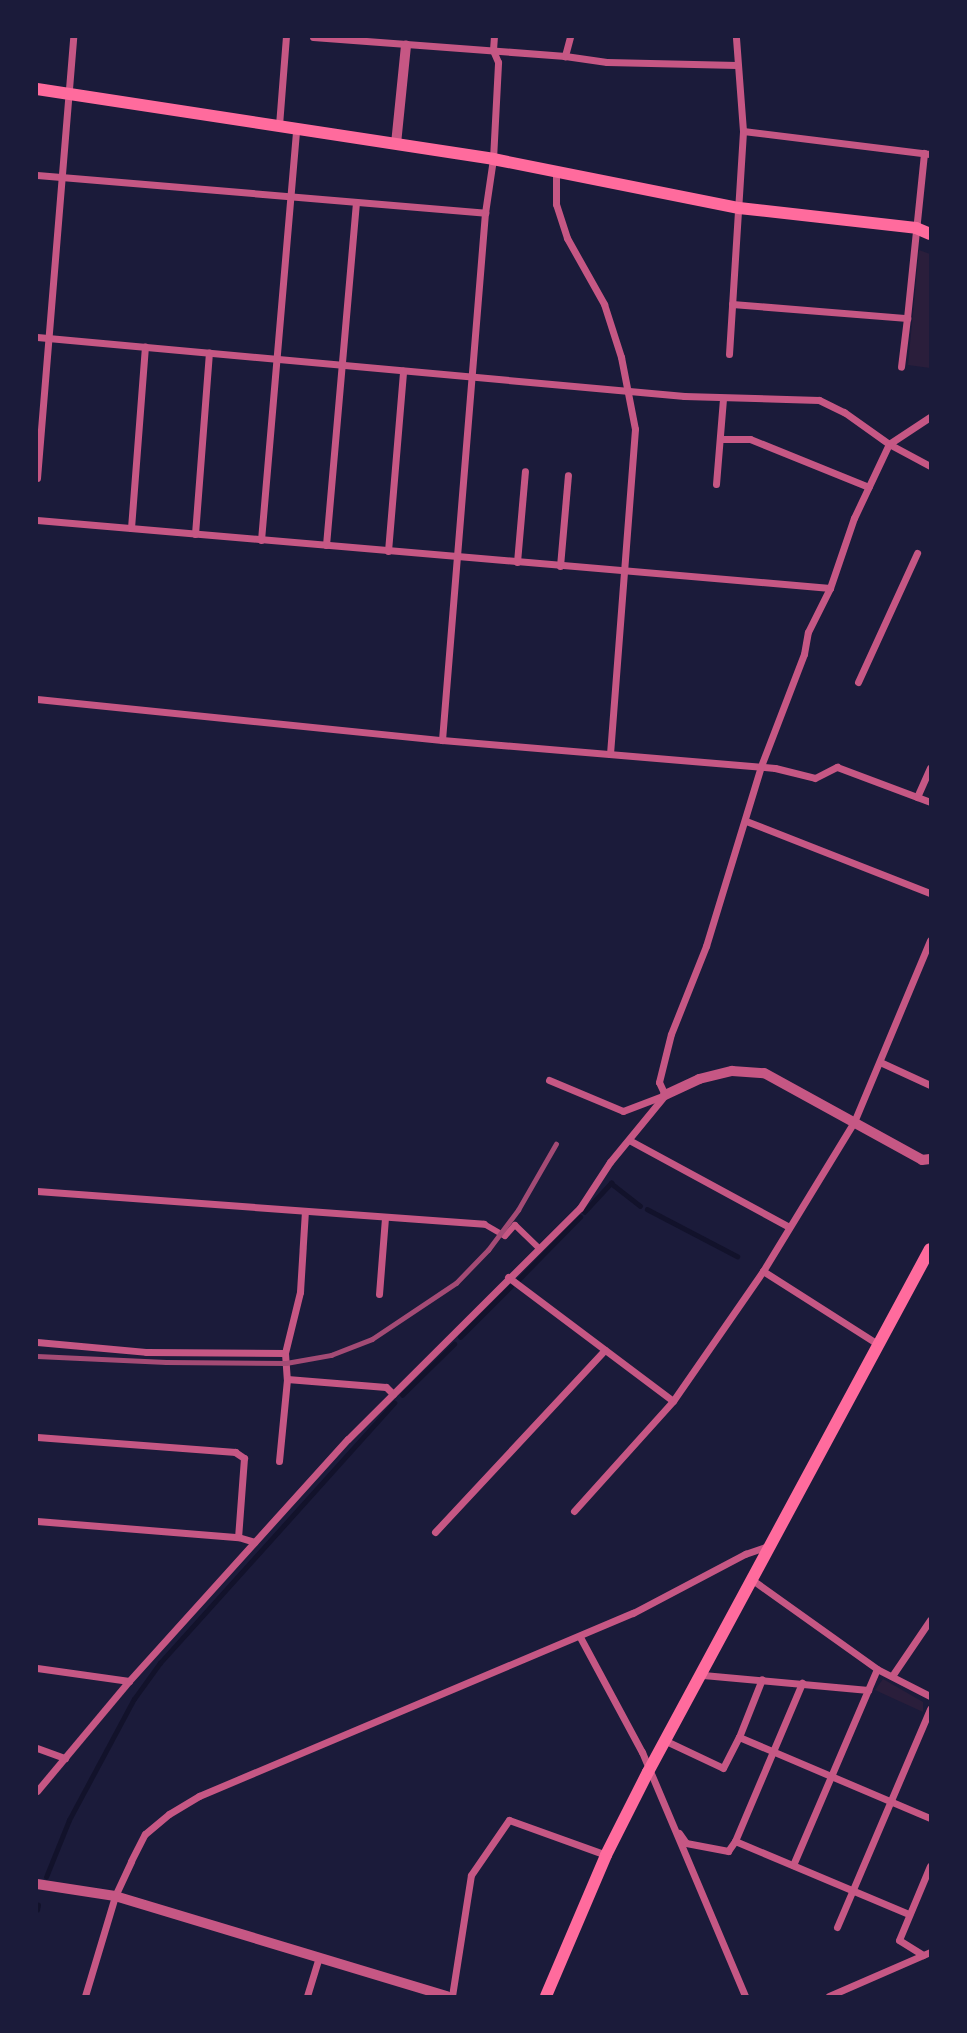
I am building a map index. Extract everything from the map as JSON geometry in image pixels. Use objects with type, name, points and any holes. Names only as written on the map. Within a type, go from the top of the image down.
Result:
[{"type":"main road","points":[[37,89],[493,159],[739,208],[916,228],[930,234]]},
{"type":"main road","points":[[546,1996],[606,1855],[648,1772],[703,1675],[768,1546],[929,1256]]},
{"type":"street","points":[[37,478],[73,37]]},
{"type":"street","points":[[279,125],[286,37]]},
{"type":"street","points":[[313,37],[406,41],[607,62],[737,65]]},
{"type":"street","points":[[442,740],[485,214],[493,159],[498,62],[493,50],[494,37]]},
{"type":"street","points":[[565,56],[570,37]]},
{"type":"street","points":[[729,354],[743,131],[736,37]]},
{"type":"street","points":[[396,144],[406,41]]},
{"type":"street","points":[[261,540],[296,128]]},
{"type":"street","points":[[743,131],[927,153],[901,368]]},
{"type":"street","points":[[556,173],[556,204],[567,238],[604,304],[629,391],[635,429],[610,754]]},
{"type":"street","points":[[37,175],[485,214]]},
{"type":"street","points":[[326,545],[355,204]]},
{"type":"street","points":[[732,304],[907,318]]},
{"type":"street","points":[[37,337],[723,399],[819,400],[844,411],[889,444],[930,467]]},
{"type":"street","points":[[131,528],[145,347]]},
{"type":"street","points":[[195,534],[209,353]]},
{"type":"street","points":[[388,551],[403,371]]},
{"type":"street","points":[[716,484],[723,399]]},
{"type":"street","points":[[665,1095],[659,1082],[671,1034],[706,946],[761,766],[804,654],[808,632],[830,588],[869,487],[889,444],[930,417]]},
{"type":"street","points":[[720,439],[750,439],[869,487]]},
{"type":"street","points":[[517,562],[525,471]]},
{"type":"street","points":[[560,566],[568,475]]},
{"type":"street","points":[[37,520],[830,588]]},
{"type":"street","points":[[858,682],[917,553]]},
{"type":"street","points":[[37,699],[442,740],[761,766],[815,778],[837,767],[930,802]]},
{"type":"street","points":[[917,797],[930,768]]},
{"type":"street","points":[[746,821],[930,893]]},
{"type":"street","points":[[573,1511],[673,1401],[763,1271],[854,1122],[930,940]]},
{"type":"street","points":[[880,1062],[930,1085]]},
{"type":"street","points":[[549,1080],[623,1111],[699,1079],[732,1071],[764,1073],[922,1160],[930,1159]]},
{"type":"street","points":[[37,1791],[129,1681],[254,1542],[393,1394],[580,1208],[665,1095]]},
{"type":"street","points":[[629,1140],[789,1227]]},
{"type":"street","points":[[37,1191],[484,1224],[505,1236],[515,1225],[538,1247]]},
{"type":"street","points":[[279,1461],[287,1379],[285,1353],[300,1292],[305,1211]]},
{"type":"street","points":[[379,1294],[385,1217]]},
{"type":"street","points":[[763,1271],[879,1345]]},
{"type":"street","points":[[508,1277],[673,1401]]},
{"type":"street","points":[[37,1342],[146,1352],[285,1353]]},
{"type":"street","points":[[435,1532],[606,1350]]},
{"type":"street","points":[[287,1379],[386,1387],[393,1394]]},
{"type":"street","points":[[37,1437],[235,1452],[244,1458],[238,1537]]},
{"type":"street","points":[[37,1521],[238,1537],[254,1542]]},
{"type":"street","points":[[85,1996],[116,1896],[145,1834],[169,1814],[199,1797],[580,1636],[768,1546]]},
{"type":"street","points":[[751,1579],[877,1669],[930,1694]]},
{"type":"street","points":[[892,1676],[930,1620]]},
{"type":"street","points":[[580,1636],[642,1752],[648,1772],[745,1996]]},
{"type":"street","points":[[37,1668],[129,1681]]},
{"type":"street","points":[[793,1865],[877,1669]]},
{"type":"street","points":[[703,1675],[868,1690]]},
{"type":"street","points":[[666,1741],[723,1768],[739,1737],[762,1679]]},
{"type":"street","points":[[669,1818],[686,1843],[728,1851],[735,1841],[802,1683]]},
{"type":"street","points":[[837,1927],[930,1709]]},
{"type":"street","points":[[739,1737],[930,1818]]},
{"type":"street","points":[[37,1748],[65,1758]]},
{"type":"street","points":[[37,1884],[116,1896],[449,1996],[471,1875],[509,1820],[606,1855]]},
{"type":"street","points":[[735,1841],[909,1914]]},
{"type":"street","points":[[927,1954],[899,1940],[930,1866]]},
{"type":"street","points":[[829,1996],[927,1954]]},
{"type":"street","points":[[307,1996],[319,1957]]},
{"type":"shaded area","points":[[919,250],[930,254],[930,368],[908,365]]},
{"type":"shaded area","points":[[883,1679],[923,1702],[923,1712],[875,1690]]},
{"type":"waterway","points":[[584,1212],[611,1183],[640,1206]]},
{"type":"waterway","points":[[647,1209],[737,1256]]},
{"type":"waterway","points":[[519,1279],[580,1217]]},
{"type":"waterway","points":[[460,1337],[511,1286]]},
{"type":"waterway","points":[[402,1395],[454,1344]]},
{"type":"waterway","points":[[46,1877],[69,1820],[134,1699],[160,1663],[394,1403]]},
{"type":"waterway","points":[[37,1910],[38,1905]]},
{"type":"railway","points":[[37,1356],[166,1362],[286,1363],[331,1355],[372,1339],[456,1283],[488,1250],[518,1210],[556,1144]]}]
